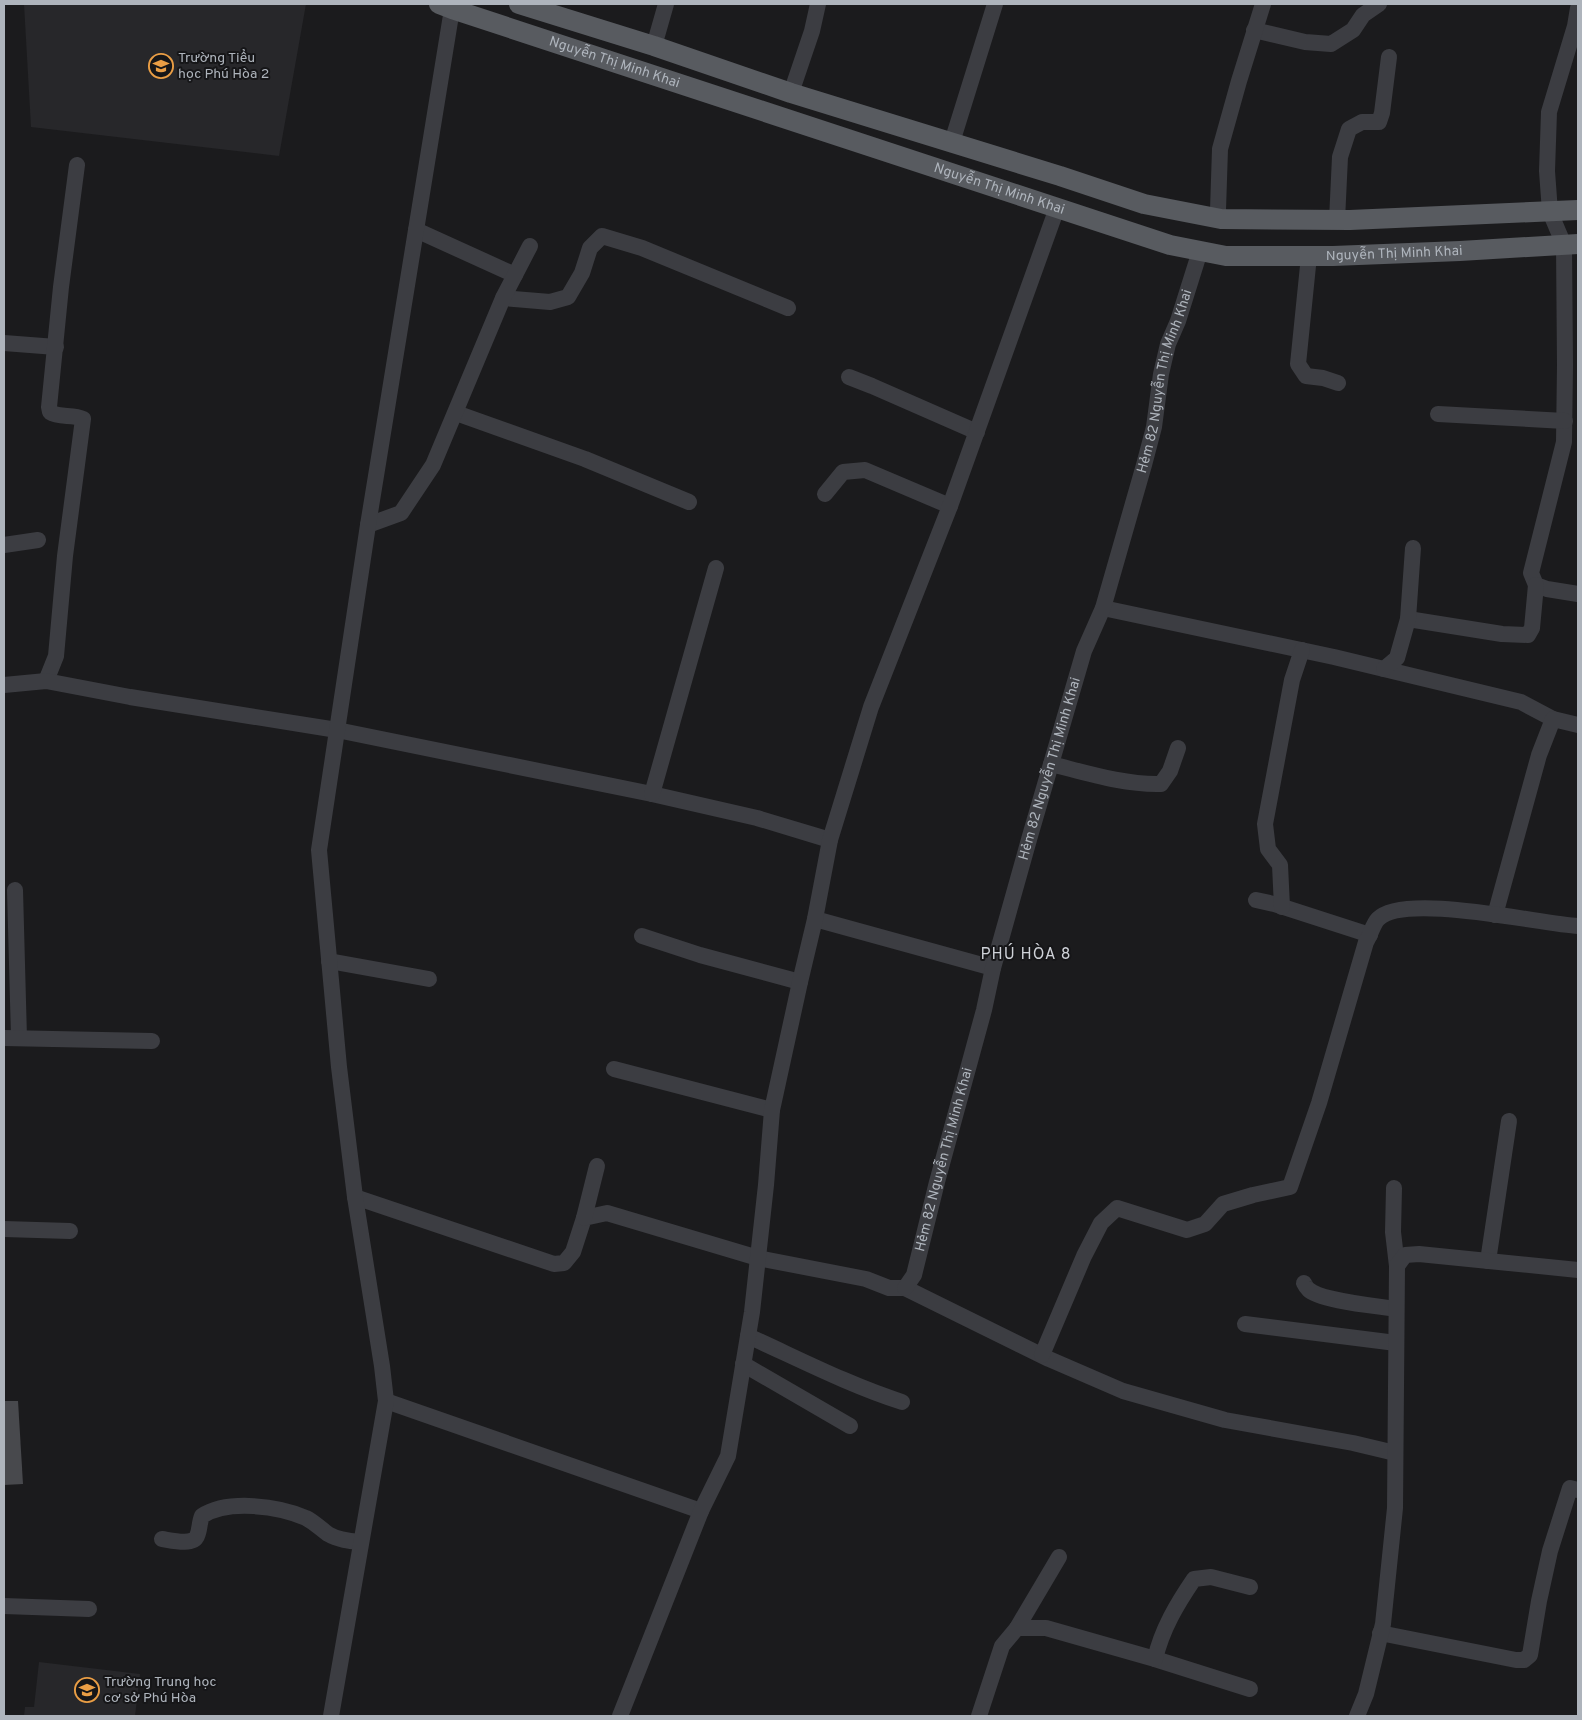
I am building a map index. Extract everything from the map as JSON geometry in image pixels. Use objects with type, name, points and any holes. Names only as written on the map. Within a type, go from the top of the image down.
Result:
[{"type":"main road","name":"Nguyễn Thị Minh Khai","points":[[520,4],[654,46],[791,93],[952,142],[1144,204],[1221,219],[1337,220],[1578,210]]},
{"type":"main road","name":"Nguyễn Thị Minh Khai","points":[[446,7],[1170,245],[1226,256],[1309,256],[1571,245]]},
{"type":"street","points":[[654,46],[666,4]]},
{"type":"street","points":[[791,93],[812,31],[818,4]]},
{"type":"street","points":[[952,142],[995,4]]},
{"type":"street","points":[[1221,219],[1218,210],[1220,149],[1263,4]]},
{"type":"street","points":[[1254,30],[1305,42],[1331,44],[1352,30],[1364,15],[1379,4]]},
{"type":"street","points":[[331,1716],[386,1401],[355,1197],[339,1067],[319,850],[368,525],[416,230],[446,7]]},
{"type":"street","points":[[1408,619],[1502,634],[1528,635],[1532,628],[1536,585],[1531,573],[1564,442],[1571,245],[1550,212],[1547,171],[1549,112],[1573,34],[1578,8]]},
{"type":"street","points":[[1337,220],[1340,157],[1349,129],[1362,122],[1378,122],[1382,113],[1389,57]]},
{"type":"street","points":[[46,681],[56,656],[65,556],[83,419],[71,415],[54,415],[50,412],[61,287],[77,165]]},
{"type":"street","points":[[620,1716],[702,1511],[728,1456],[748,1336],[758,1258],[772,1110],[815,919],[830,840],[871,707],[950,506],[1056,208]]},
{"type":"street","points":[[416,230],[515,275]]},
{"type":"street","points":[[503,298],[550,302],[568,297],[582,273],[590,248],[602,236],[642,248],[788,308]]},
{"type":"street","points":[[368,525],[401,513],[433,465],[503,298],[530,246]]},
{"type":"street","name":"Hẻm 82 Nguyễn Thị Minh Khai","points":[[905,1288],[914,1275],[937,1182],[984,1010],[993,968],[1051,764],[1084,651],[1103,608],[1154,427],[1161,374],[1168,344],[1178,321],[1200,251]]},
{"type":"street","points":[[1309,256],[1298,364],[1306,376],[1323,378],[1338,383]]},
{"type":"street","points":[[4,342],[56,347]]},
{"type":"street","points":[[849,377],[977,432]]},
{"type":"street","points":[[456,413],[585,459],[689,502]]},
{"type":"street","points":[[1438,414],[1565,421]]},
{"type":"street","points":[[826,494],[843,472],[866,470],[950,506]]},
{"type":"street","points":[[4,545],[38,540]]},
{"type":"street","points":[[1384,669],[1397,658],[1408,619],[1413,548]]},
{"type":"street","points":[[652,794],[716,568]]},
{"type":"street","points":[[1536,585],[1547,589],[1578,594]]},
{"type":"street","points":[[1103,608],[1302,650],[1521,702],[1553,719],[1578,725]]},
{"type":"street","points":[[1282,907],[1280,865],[1268,849],[1265,824],[1292,680],[1302,650]]},
{"type":"street","points":[[4,685],[46,681],[130,697],[337,730],[652,794],[757,818],[830,840]]},
{"type":"street","points":[[1495,915],[1539,755],[1553,719]]},
{"type":"street","points":[[1051,764],[1108,778],[1145,784],[1161,784],[1170,771],[1178,748]]},
{"type":"street","points":[[15,890],[11,1038],[152,1041]]},
{"type":"street","points":[[1256,900],[1370,935]]},
{"type":"street","points":[[1042,1355],[1084,1256],[1101,1223],[1117,1208],[1187,1230],[1205,1224],[1223,1204],[1252,1195],[1290,1187],[1319,1103],[1366,942],[1378,918],[1398,909],[1450,908],[1578,926]]},
{"type":"street","points":[[815,919],[993,968]]},
{"type":"street","points":[[642,936],[700,955],[800,982]]},
{"type":"street","points":[[329,961],[429,979]]},
{"type":"street","points":[[614,1069],[772,1110]]},
{"type":"street","points":[[1488,1261],[1509,1121]]},
{"type":"street","points":[[355,1197],[554,1264],[564,1263],[573,1252],[597,1166]]},
{"type":"street","points":[[1357,1716],[1366,1694],[1383,1624],[1395,1508],[1397,1266],[1393,1232],[1394,1188]]},
{"type":"street","points":[[584,1218],[607,1213],[758,1258],[866,1279],[889,1288],[905,1288],[1042,1355],[1123,1391],[1225,1420],[1353,1443],[1395,1453]]},
{"type":"street","points":[[4,1229],[70,1231]]},
{"type":"street","points":[[1397,1266],[1405,1255],[1419,1254],[1578,1270]]},
{"type":"street","points":[[1304,1282],[1308,1289],[1316,1294],[1338,1300],[1396,1309]]},
{"type":"street","points":[[1245,1324],[1396,1343]]},
{"type":"street","points":[[748,1336],[866,1389],[902,1402]]},
{"type":"street","points":[[743,1364],[850,1426]]},
{"type":"street","points":[[386,1401],[702,1511]]},
{"type":"street","points":[[1380,1633],[1524,1660],[1530,1655],[1550,1551],[1570,1488],[1578,1490]]},
{"type":"street","points":[[162,1539],[186,1542],[194,1540],[197,1538],[202,1516],[223,1508],[241,1506],[288,1511],[308,1519],[336,1538],[361,1542]]},
{"type":"street","points":[[979,1716],[1002,1646],[1017,1628],[1059,1557]]},
{"type":"street","points":[[1155,1659],[1158,1647],[1178,1603],[1194,1579],[1211,1577],[1250,1588]]},
{"type":"street","points":[[4,1606],[89,1609]]},
{"type":"street","points":[[1017,1628],[1046,1628],[1155,1659],[1250,1689]]},
{"type":"shaded area","name":"Trường Tiểu học Phú Hòa 2","points":[[24,4],[306,4],[279,156],[31,127]]},
{"type":"shaded area","name":"Trường Trung học cơ sở Phú Hòa","points":[[39,1662],[140,1674],[135,1716],[24,1716],[25,1707],[34,1707]]},
{"type":"building","points":[[4,1401],[18,1401],[23,1484],[4,1485]]},
{"type":"place","name":"Trường Tiểu học Phú Hòa 2","points":[[161,66]]},
{"type":"place","name":"Trường Trung học cơ sở Phú Hòa","points":[[87,1690]]},
{"type":"district","name":"PHÚ HÒA 8","points":[[1026,955]]}]
